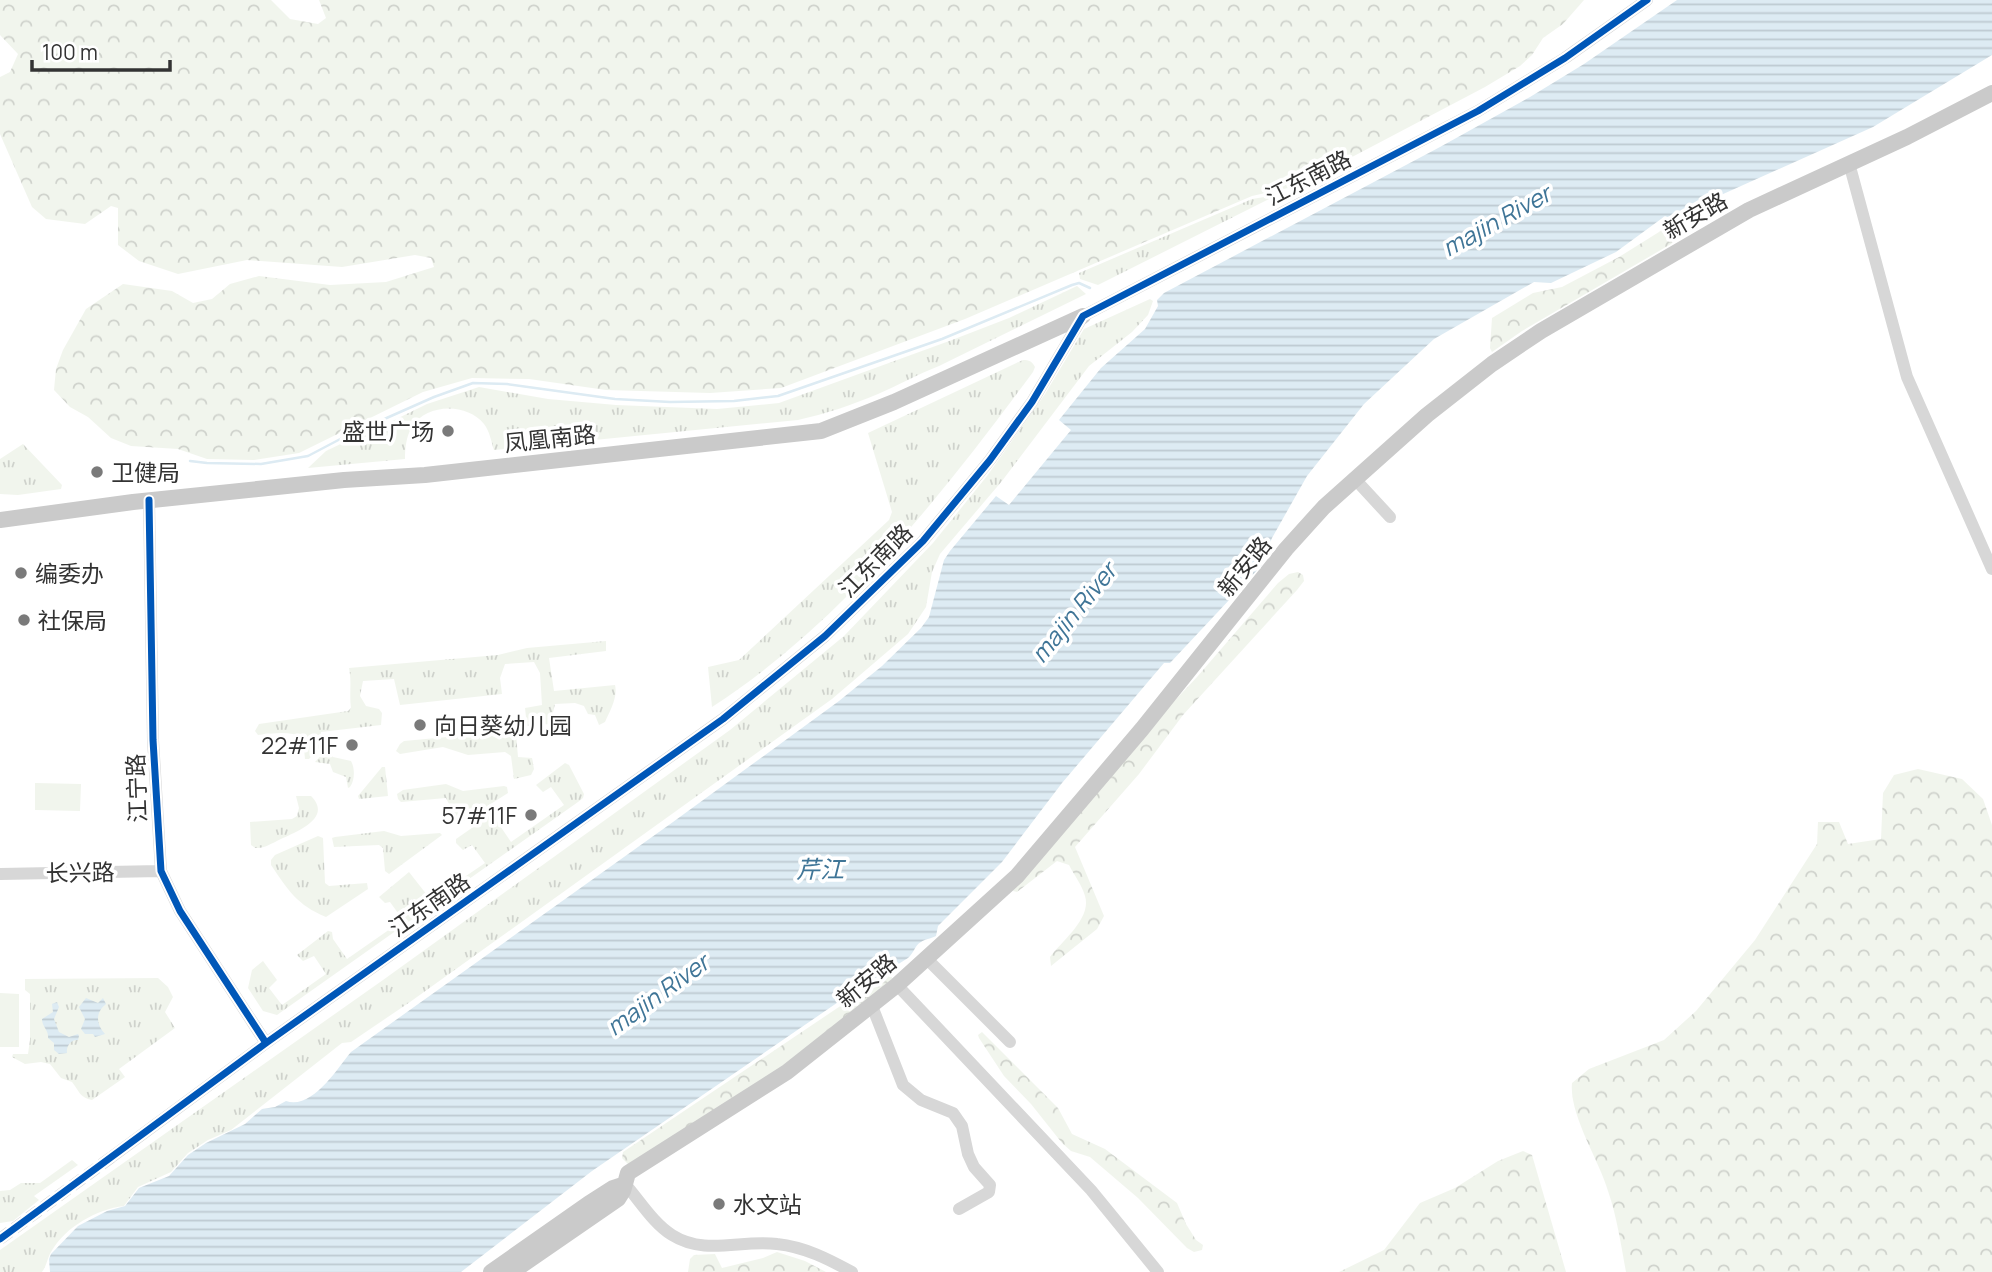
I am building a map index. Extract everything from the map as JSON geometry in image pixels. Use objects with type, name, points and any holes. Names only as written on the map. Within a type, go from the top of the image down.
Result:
[{"type":"main road","name":"新安路","points":[[512,1272],[618,1199],[625,1184],[625,1177],[637,1167],[787,1072],[872,1006],[1017,876],[1142,729],[1286,549],[1354,478],[1438,406],[1492,364],[1541,331],[1749,210],[1992,93]]},
{"type":"main road","name":"凤凰南路","points":[[0,520],[149,500],[344,480],[425,475],[821,430],[894,402],[1083,316]]},
{"type":"main road","name":"新安路","points":[[491,1272],[588,1204],[613,1188],[625,1184]]},
{"type":"street","name":"江东南路","points":[[113,1156],[266,1043],[723,719],[825,636],[923,541],[990,460],[1032,402],[1083,316],[1478,111],[1565,58],[1647,0]]},
{"type":"street","points":[[1849,163],[1907,377],[1992,569]]},
{"type":"street","points":[[1354,478],[1390,517]]},
{"type":"street","name":"江宁路","points":[[149,500],[153,740],[161,871],[180,911],[266,1043]]},
{"type":"street","name":"长兴路","points":[[0,874],[161,871]]},
{"type":"street","points":[[927,959],[1010,1042]]},
{"type":"street","points":[[897,985],[1091,1190],[1153,1262],[1158,1272]]},
{"type":"street","points":[[872,1006],[903,1085],[921,1100],[953,1113],[962,1126],[968,1154],[974,1167],[990,1185],[985,1196],[960,1209]]},
{"type":"street","points":[[625,1184],[661,1227],[673,1236],[692,1244],[708,1246],[775,1243],[819,1254],[852,1272]]},
{"type":"green space","points":[[0,0],[271,0],[290,19],[318,24],[326,18],[319,0],[1584,0],[1563,24],[1543,38],[1532,55],[1520,66],[1297,186],[1252,196],[965,319],[781,388],[710,393],[606,390],[529,379],[472,378],[423,392],[299,453],[254,460],[207,459],[178,449],[131,446],[111,438],[88,417],[70,407],[54,390],[56,369],[63,350],[86,309],[123,284],[172,291],[193,303],[212,299],[230,284],[259,276],[330,285],[386,282],[434,267],[431,258],[415,255],[342,267],[247,260],[178,274],[139,261],[118,245],[118,208],[111,206],[85,224],[46,219],[32,207],[0,134],[0,77],[10,72],[18,54],[0,35]]},
{"type":"green space","points":[[1277,195],[1098,285],[1080,279],[1079,273],[1252,199]]},
{"type":"green space","points":[[1667,227],[1680,229],[1680,234],[1671,244],[1522,331],[1492,352],[1492,318],[1533,293],[1562,287],[1619,257]]},
{"type":"green space","points":[[1077,286],[1086,294],[886,391],[808,418],[494,450],[486,427],[477,417],[458,409],[437,410],[427,413],[412,427],[407,438],[405,459],[308,468],[326,451],[351,439],[427,404],[479,387],[548,399],[616,405],[717,409],[779,403],[1009,318]]},
{"type":"green space","points":[[1150,299],[1153,301],[1148,315],[1132,332],[1089,366],[1002,481],[940,554],[932,572],[926,607],[908,634],[832,699],[410,1002],[351,1042],[342,1043],[231,1130],[188,1153],[171,1172],[138,1187],[124,1206],[93,1215],[73,1227],[57,1243],[42,1272],[0,1272],[0,1250],[383,980],[730,730],[844,636],[933,543],[987,476],[1045,394],[1084,329]]},
{"type":"green space","points":[[1023,360],[1033,363],[1033,372],[926,510],[887,554],[804,636],[760,673],[712,707],[708,667],[739,660],[889,520],[892,512],[868,433]]},
{"type":"green space","points":[[23,444],[62,485],[61,489],[18,495],[0,494],[0,459]]},
{"type":"green space","points":[[1298,572],[1303,575],[1304,581],[1297,590],[1183,715],[1139,774],[1075,847],[1104,916],[1097,929],[1051,966],[1050,957],[1075,929],[1084,913],[1086,904],[1082,888],[1069,865],[1057,861],[1017,892],[1013,891],[1015,886],[1131,747],[1197,677],[1278,583],[1289,574]]},
{"type":"green space","points":[[606,641],[606,651],[549,658],[554,691],[615,685],[611,709],[605,722],[599,725],[595,715],[588,714],[584,706],[575,703],[555,704],[550,724],[527,726],[525,708],[542,705],[540,673],[534,662],[505,664],[500,678],[502,694],[400,705],[394,679],[363,681],[360,696],[366,706],[379,709],[382,713],[381,725],[321,732],[320,747],[309,759],[305,759],[303,738],[287,733],[258,735],[255,731],[259,724],[348,711],[351,708],[349,668],[498,655],[527,648]]},
{"type":"green space","points":[[514,731],[518,757],[532,758],[534,769],[531,775],[514,779],[511,756],[505,752],[468,755],[443,747],[400,754],[396,751],[404,741]]},
{"type":"green space","points":[[327,749],[333,757],[351,761],[354,774],[350,787],[348,788],[346,777],[333,772],[330,764],[315,762]]},
{"type":"green space","points":[[565,763],[569,765],[584,794],[583,798],[277,1015],[263,1011],[248,988],[252,970],[263,961],[277,980],[269,988],[282,1005],[326,974],[314,956],[303,961],[297,955],[328,931],[332,932],[333,939],[347,959],[403,920],[390,902],[385,903],[379,897],[409,872],[431,900],[485,863],[472,845],[463,850],[456,843],[456,839],[492,814],[511,842],[564,805],[551,787],[543,792],[536,785]]},
{"type":"green space","points":[[382,767],[385,767],[388,796],[359,799],[358,796]]},
{"type":"green space","points":[[1918,769],[1962,779],[1983,799],[1992,825],[1992,1272],[1626,1272],[1611,1201],[1575,1109],[1572,1083],[1589,1069],[1664,1040],[1696,1011],[1755,940],[1817,844],[1818,822],[1839,822],[1848,844],[1881,839],[1883,793],[1894,775]]},
{"type":"green space","points":[[35,783],[81,784],[80,811],[35,810]]},
{"type":"green space","points":[[446,784],[463,791],[504,786],[507,787],[508,793],[456,826],[450,819],[450,806],[446,798],[401,802],[398,799],[397,794],[403,790]]},
{"type":"green space","points":[[296,796],[311,796],[317,804],[316,816],[311,822],[266,846],[256,848],[251,845],[250,822],[292,819],[297,816],[299,808]]},
{"type":"green space","points":[[384,831],[401,836],[442,835],[389,874],[385,871],[383,848],[379,845],[334,847],[332,838],[335,837]]},
{"type":"green space","points":[[318,836],[323,838],[325,883],[329,886],[367,883],[368,889],[326,917],[294,896],[271,865],[275,855]]},
{"type":"green space","points":[[891,972],[892,979],[776,1074],[628,1164],[622,1158],[623,1152]]},
{"type":"green space","points":[[158,978],[168,987],[173,997],[165,1012],[175,1028],[119,1069],[125,1077],[92,1100],[82,1096],[72,1082],[61,1078],[50,1064],[25,1064],[12,1057],[13,1054],[28,1054],[30,994],[25,990],[25,979]]},
{"type":"green space","points":[[0,993],[19,994],[19,1047],[0,1047]]},
{"type":"green space","points":[[982,1032],[1058,1108],[1072,1134],[1105,1149],[1177,1203],[1186,1224],[1196,1240],[1203,1245],[1202,1250],[1194,1252],[1187,1248],[1138,1198],[1090,1157],[1071,1151],[1062,1143],[1004,1076],[979,1038],[978,1035]]},
{"type":"green space","points":[[1523,1151],[1532,1155],[1566,1272],[1339,1272],[1384,1250],[1420,1203],[1455,1188],[1498,1161]]},
{"type":"green space","points":[[72,1160],[78,1165],[34,1196],[39,1200],[13,1221],[0,1223],[0,1191],[10,1190],[21,1183],[40,1183]]},
{"type":"green space","points":[[777,1252],[805,1261],[826,1272],[688,1272],[690,1259],[694,1255],[715,1254],[722,1268]]},
{"type":"water","name":"芹江","points":[[1677,0],[1992,0],[1992,55],[1873,127],[1683,212],[1661,219],[1616,252],[1551,283],[1534,282],[1434,339],[1364,404],[1307,476],[1272,538],[1261,566],[1170,663],[1164,663],[1062,783],[1002,862],[938,926],[936,936],[919,943],[908,958],[847,996],[592,1171],[461,1272],[50,1272],[51,1254],[78,1226],[107,1211],[125,1206],[139,1188],[169,1176],[188,1155],[245,1124],[262,1109],[275,1107],[286,1101],[305,1100],[314,1094],[351,1052],[673,822],[839,701],[882,666],[929,617],[944,560],[950,551],[996,496],[1009,505],[1071,430],[1059,420],[1101,368],[1145,329],[1158,306],[1157,300],[1164,293],[1530,97],[1584,64]]},
{"type":"water","points":[[86,998],[98,1003],[103,998],[106,1004],[98,1019],[105,1034],[95,1037],[93,1034],[85,1034],[81,1029],[85,1019],[79,1007]]},
{"type":"water","points":[[57,1002],[59,1007],[54,1019],[59,1032],[69,1037],[79,1036],[78,1040],[70,1043],[67,1053],[59,1054],[54,1050],[54,1043],[48,1038],[42,1019],[53,1012],[52,1004]]},
{"type":"waterway","points":[[190,461],[261,464],[308,456],[434,397],[473,383],[507,384],[615,399],[670,402],[734,401],[778,396],[942,339],[1072,285],[1079,283],[1090,288]]},
{"type":"tunnel","points":[[0,1239],[113,1156]]},
{"type":"cycle path","points":[[0,1239],[266,1043],[723,719],[825,636],[923,541],[990,460],[1032,402],[1083,316],[1478,111],[1565,58],[1647,0]]},
{"type":"cycle path","points":[[149,500],[153,740],[161,871],[180,911],[266,1043]]},
{"type":"place","name":"盛世广场","points":[[448,431]]},
{"type":"place","name":"卫健局","points":[[97,472]]},
{"type":"place","name":"编委办","points":[[21,573]]},
{"type":"place","name":"社保局","points":[[24,620]]},
{"type":"place","name":"向日葵幼儿园","points":[[420,725]]},
{"type":"place","name":"22#11F","points":[[352,745]]},
{"type":"place","name":"57#11F","points":[[531,815]]},
{"type":"place","name":"水文站","points":[[719,1204]]},
{"type":"water label","name":"majin River","points":[[1496,220]]},
{"type":"water label","name":"majin River","points":[[1073,612]]},
{"type":"water label","name":"majin River","points":[[657,994]]}]
